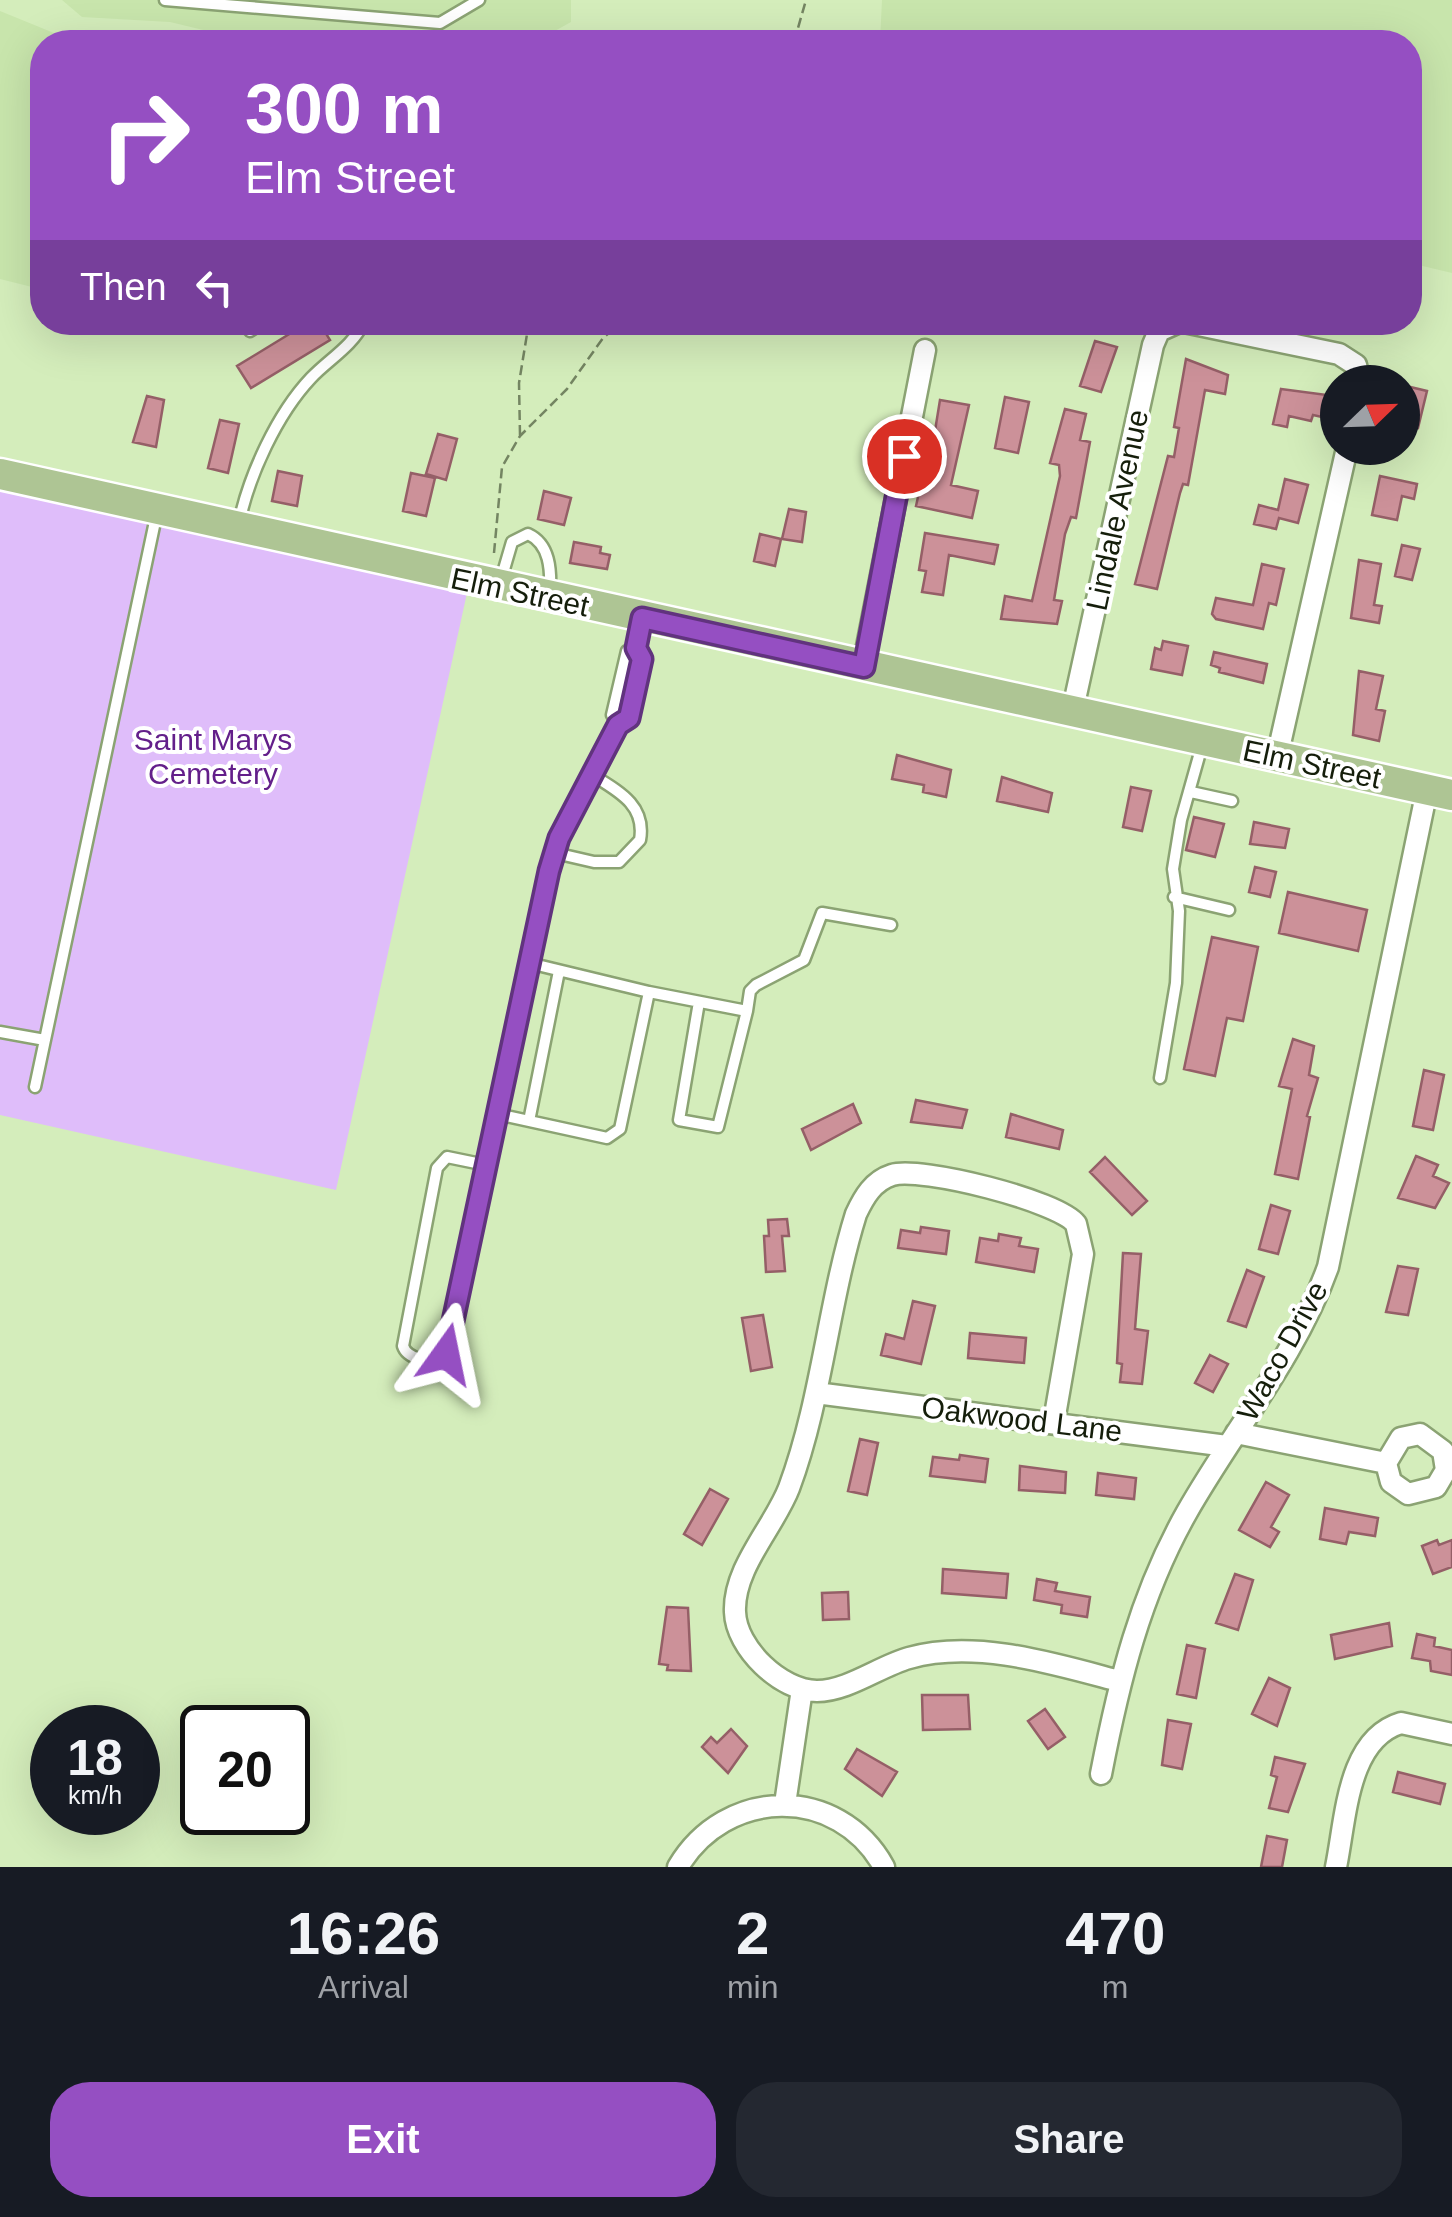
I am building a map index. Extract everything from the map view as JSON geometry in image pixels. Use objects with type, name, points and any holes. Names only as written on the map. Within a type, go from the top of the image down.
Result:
[{"type":"main road","name":"Elm Street","points":[[0,474],[238,529],[502,575],[639,633],[864,667],[1440,792]]},
{"type":"street","name":"Lindale Avenue","points":[[1072,713],[1157,335]]},
{"type":"street","name":"Lindale Avenue","points":[[1245,335],[1338,354],[1356,365]]},
{"type":"street","points":[[864,667],[925,350]]},
{"type":"street","points":[[1276,756],[1342,465]]},
{"type":"street","name":"Waco Drive","points":[[1101,1774],[1119,1680],[1154,1576],[1302,1329],[1334,1247],[1440,792]]},
{"type":"street","points":[[1054,1422],[1083,1254],[1076,1224],[1050,1206],[910,1172],[879,1182],[856,1214],[816,1393],[785,1498],[744,1572],[735,1604],[736,1622],[750,1648],[772,1672],[802,1689],[826,1690],[907,1658],[960,1651],[1119,1680]]},
{"type":"street","name":"Oakwood Lane","points":[[816,1393],[1232,1440],[1386,1463]]},
{"type":"street","points":[[785,1804],[802,1689]]},
{"type":"street","points":[[1336,1867],[1359,1764],[1370,1740],[1401,1723],[1452,1734]]},
{"type":"street","points":[[678,1867],[689,1849],[716,1824],[750,1808],[785,1804],[807,1807],[842,1821],[871,1847],[884,1867]]},
{"type":"lane","points":[[165,0],[440,23],[479,0]]},
{"type":"lane","points":[[238,529],[256,472],[300,391],[355,335]]},
{"type":"lane","points":[[35,1087],[157,510]]},
{"type":"lane","points":[[502,575],[516,538],[528,534],[539,540],[551,575],[550,598]]},
{"type":"lane","points":[[486,1165],[447,1157],[437,1168],[404,1346],[411,1356],[435,1362],[442,1361],[446,1354],[554,853],[618,725],[612,715],[627,652],[639,633]]},
{"type":"lane","points":[[1160,1078],[1176,983],[1180,912],[1174,897],[1172,869],[1203,741]]},
{"type":"lane","points":[[554,853],[594,862],[619,862],[640,840],[639,814],[630,800],[594,776]]},
{"type":"lane","points":[[1191,792],[1232,801]]},
{"type":"lane","points":[[1174,897],[1228,910]]},
{"type":"lane","points":[[699,1002],[678,1113],[679,1120],[712,1128],[723,1121],[750,992],[756,985],[804,960],[822,913],[892,925]]},
{"type":"lane","points":[[529,963],[746,1012]]},
{"type":"lane","points":[[529,1120],[560,970]]},
{"type":"lane","points":[[497,1114],[607,1138],[616,1136],[648,992]]},
{"type":"lane","points":[[0,1032],[45,1040]]},
{"type":"path","points":[[797,30],[806,0]]},
{"type":"path","points":[[520,436],[519,383],[527,335]]},
{"type":"path","points":[[502,575],[492,550],[498,478],[520,436],[567,389],[607,335]]},
{"type":"shaded area","points":[[62,0],[571,0],[571,22],[557,30],[203,30],[170,22],[82,17]]},
{"type":"shaded area","points":[[882,0],[1452,0],[1452,273],[1422,266],[1422,30],[881,30]]},
{"type":"shaded area","points":[[0,11],[47,30],[30,30],[30,286],[0,279]]},
{"type":"green space","name":"Saint Marys Cemetery","points":[[0,489],[467,593],[336,1190],[0,1115]]},
{"type":"building","points":[[288,335],[327,335],[330,340],[251,388],[237,366]]},
{"type":"building","points":[[1095,341],[1117,347],[1101,392],[1080,386]]},
{"type":"building","points":[[1186,359],[1228,375],[1225,394],[1205,390],[1188,485],[1183,484],[1180,493],[1157,589],[1135,584],[1168,456],[1174,457],[1179,428],[1174,427]]},
{"type":"building","points":[[1281,389],[1320,394],[1320,417],[1313,415],[1311,421],[1289,416],[1287,427],[1273,424]]},
{"type":"building","points":[[1420,389],[1427,391],[1420,420]]},
{"type":"building","points":[[147,396],[164,400],[156,447],[133,442]]},
{"type":"building","points":[[1005,397],[1029,402],[1018,453],[995,448]]},
{"type":"building","points":[[940,400],[969,405],[951,485],[978,491],[972,518],[916,506],[922,479],[927,480]]},
{"type":"building","points":[[1065,409],[1086,414],[1080,440],[1090,442],[1076,518],[1071,517],[1065,534],[1054,600],[1062,601],[1057,624],[1001,619],[1005,596],[1032,601],[1060,476],[1059,465],[1050,463]]},
{"type":"building","points":[[220,420],[239,424],[228,473],[208,468]]},
{"type":"building","points":[[438,434],[457,439],[446,480],[426,474]]},
{"type":"building","points":[[278,471],[302,476],[297,506],[272,501]]},
{"type":"building","points":[[411,473],[435,478],[426,516],[403,511]]},
{"type":"building","points":[[1380,476],[1417,484],[1414,499],[1402,496],[1397,520],[1372,515]]},
{"type":"building","points":[[1285,479],[1308,485],[1298,523],[1279,518],[1276,529],[1254,524],[1259,505],[1278,510]]},
{"type":"building","points":[[544,491],[571,498],[564,525],[538,519]]},
{"type":"building","points":[[789,509],[806,512],[802,542],[782,539]]},
{"type":"building","points":[[925,533],[998,545],[994,564],[949,555],[943,595],[922,592],[926,571],[919,570]]},
{"type":"building","points":[[760,534],[781,539],[775,566],[754,561]]},
{"type":"building","points":[[574,542],[601,547],[600,553],[610,555],[607,569],[570,563]]},
{"type":"building","points":[[1402,545],[1420,549],[1412,580],[1395,576]]},
{"type":"building","points":[[1359,560],[1381,564],[1374,605],[1382,606],[1379,623],[1351,618]]},
{"type":"building","points":[[1262,564],[1284,569],[1276,605],[1269,603],[1263,629],[1216,619],[1212,614],[1216,598],[1253,605]]},
{"type":"building","points":[[1163,641],[1188,646],[1182,675],[1151,669],[1155,648],[1161,650]]},
{"type":"building","points":[[1214,652],[1267,664],[1263,683],[1219,672],[1220,668],[1211,665]]},
{"type":"building","points":[[1359,671],[1383,676],[1376,709],[1385,711],[1379,741],[1353,735]]},
{"type":"building","points":[[897,755],[951,770],[946,797],[923,792],[924,785],[892,779]]},
{"type":"building","points":[[1002,777],[1052,793],[1048,812],[997,801]]},
{"type":"building","points":[[1131,787],[1151,791],[1142,831],[1123,827]]},
{"type":"building","points":[[1194,817],[1224,824],[1215,857],[1186,850]]},
{"type":"building","points":[[1254,822],[1289,829],[1285,848],[1250,844]]},
{"type":"building","points":[[1255,867],[1276,872],[1270,897],[1249,892]]},
{"type":"building","points":[[1288,892],[1367,910],[1358,951],[1279,933]]},
{"type":"building","points":[[1212,937],[1258,947],[1243,1021],[1227,1018],[1215,1076],[1184,1069]]},
{"type":"building","points":[[1293,1039],[1314,1046],[1309,1075],[1318,1078],[1307,1116],[1310,1117],[1298,1179],[1275,1174],[1292,1089],[1279,1086]]},
{"type":"building","points":[[1424,1070],[1444,1075],[1433,1130],[1413,1126]]},
{"type":"building","points":[[916,1100],[967,1110],[962,1128],[911,1122]]},
{"type":"building","points":[[853,1104],[861,1123],[811,1150],[802,1129]]},
{"type":"building","points":[[1011,1114],[1063,1130],[1059,1149],[1006,1137]]},
{"type":"building","points":[[1416,1156],[1438,1165],[1433,1176],[1449,1183],[1435,1208],[1398,1198]]},
{"type":"building","points":[[1105,1157],[1147,1201],[1132,1215],[1090,1172]]},
{"type":"building","points":[[1271,1205],[1290,1211],[1278,1254],[1259,1249]]},
{"type":"building","points":[[787,1219],[789,1236],[782,1236],[785,1271],[766,1272],[764,1236],[769,1236],[768,1220]]},
{"type":"building","points":[[921,1227],[949,1231],[946,1254],[898,1248],[901,1230],[920,1233]]},
{"type":"building","points":[[999,1234],[1021,1238],[1019,1246],[1038,1249],[1034,1272],[976,1262],[980,1238],[998,1241]]},
{"type":"building","points":[[1123,1253],[1141,1254],[1135,1329],[1148,1331],[1142,1384],[1120,1382],[1122,1364],[1117,1363]]},
{"type":"building","points":[[1398,1266],[1418,1269],[1408,1315],[1386,1312]]},
{"type":"building","points":[[1247,1270],[1264,1277],[1246,1327],[1228,1321]]},
{"type":"building","points":[[913,1301],[935,1306],[921,1364],[881,1355],[886,1334],[904,1339]]},
{"type":"building","points":[[763,1315],[772,1367],[751,1371],[742,1318]]},
{"type":"building","points":[[970,1333],[1026,1338],[1024,1363],[968,1358]]},
{"type":"building","points":[[1210,1355],[1228,1364],[1213,1392],[1195,1383]]},
{"type":"building","points":[[860,1439],[878,1443],[867,1495],[848,1491]]},
{"type":"building","points":[[960,1455],[988,1459],[985,1482],[930,1476],[933,1457],[959,1460]]},
{"type":"building","points":[[1020,1466],[1066,1472],[1065,1493],[1019,1490]]},
{"type":"building","points":[[1098,1473],[1136,1478],[1134,1499],[1096,1495]]},
{"type":"building","points":[[1266,1482],[1289,1495],[1271,1527],[1279,1532],[1270,1547],[1239,1530]]},
{"type":"building","points":[[710,1489],[728,1499],[702,1545],[684,1534]]},
{"type":"building","points":[[1325,1508],[1378,1518],[1375,1536],[1349,1532],[1346,1544],[1320,1539]]},
{"type":"building","points":[[1437,1540],[1439,1545],[1452,1540],[1452,1567],[1433,1574],[1422,1546]]},
{"type":"building","points":[[943,1569],[1008,1574],[1006,1598],[942,1593]]},
{"type":"building","points":[[1235,1574],[1253,1580],[1238,1630],[1216,1623]]},
{"type":"building","points":[[1037,1579],[1057,1583],[1055,1591],[1090,1597],[1087,1617],[1061,1613],[1062,1605],[1034,1600]]},
{"type":"building","points":[[848,1592],[849,1619],[823,1620],[822,1593]]},
{"type":"building","points":[[667,1607],[688,1608],[691,1671],[667,1670],[668,1665],[659,1664]]},
{"type":"building","points":[[1389,1623],[1392,1646],[1335,1659],[1331,1635]]},
{"type":"building","points":[[1417,1634],[1435,1638],[1434,1646],[1452,1650],[1452,1675],[1431,1671],[1430,1661],[1412,1658]]},
{"type":"building","points":[[1187,1645],[1205,1649],[1196,1698],[1177,1694]]},
{"type":"building","points":[[1269,1678],[1290,1688],[1277,1726],[1252,1714]]},
{"type":"building","points":[[922,1695],[968,1695],[970,1729],[923,1730]]},
{"type":"building","points":[[1045,1709],[1065,1737],[1048,1749],[1028,1721]]},
{"type":"building","points":[[1168,1720],[1191,1724],[1182,1769],[1162,1765]]},
{"type":"building","points":[[731,1729],[747,1746],[728,1773],[702,1747],[711,1737],[717,1743]]},
{"type":"building","points":[[857,1749],[897,1772],[882,1796],[845,1769]]},
{"type":"building","points":[[1275,1757],[1305,1764],[1288,1812],[1269,1808],[1277,1777],[1271,1775]]},
{"type":"building","points":[[1398,1772],[1445,1784],[1440,1804],[1393,1792]]},
{"type":"building","points":[[1267,1836],[1287,1840],[1282,1867],[1261,1867]]},
{"type":"route","points":[[446,1354],[549,871],[559,838],[586,793],[618,725],[629,718],[642,659],[636,648],[642,618],[864,667],[904,456]]}]
